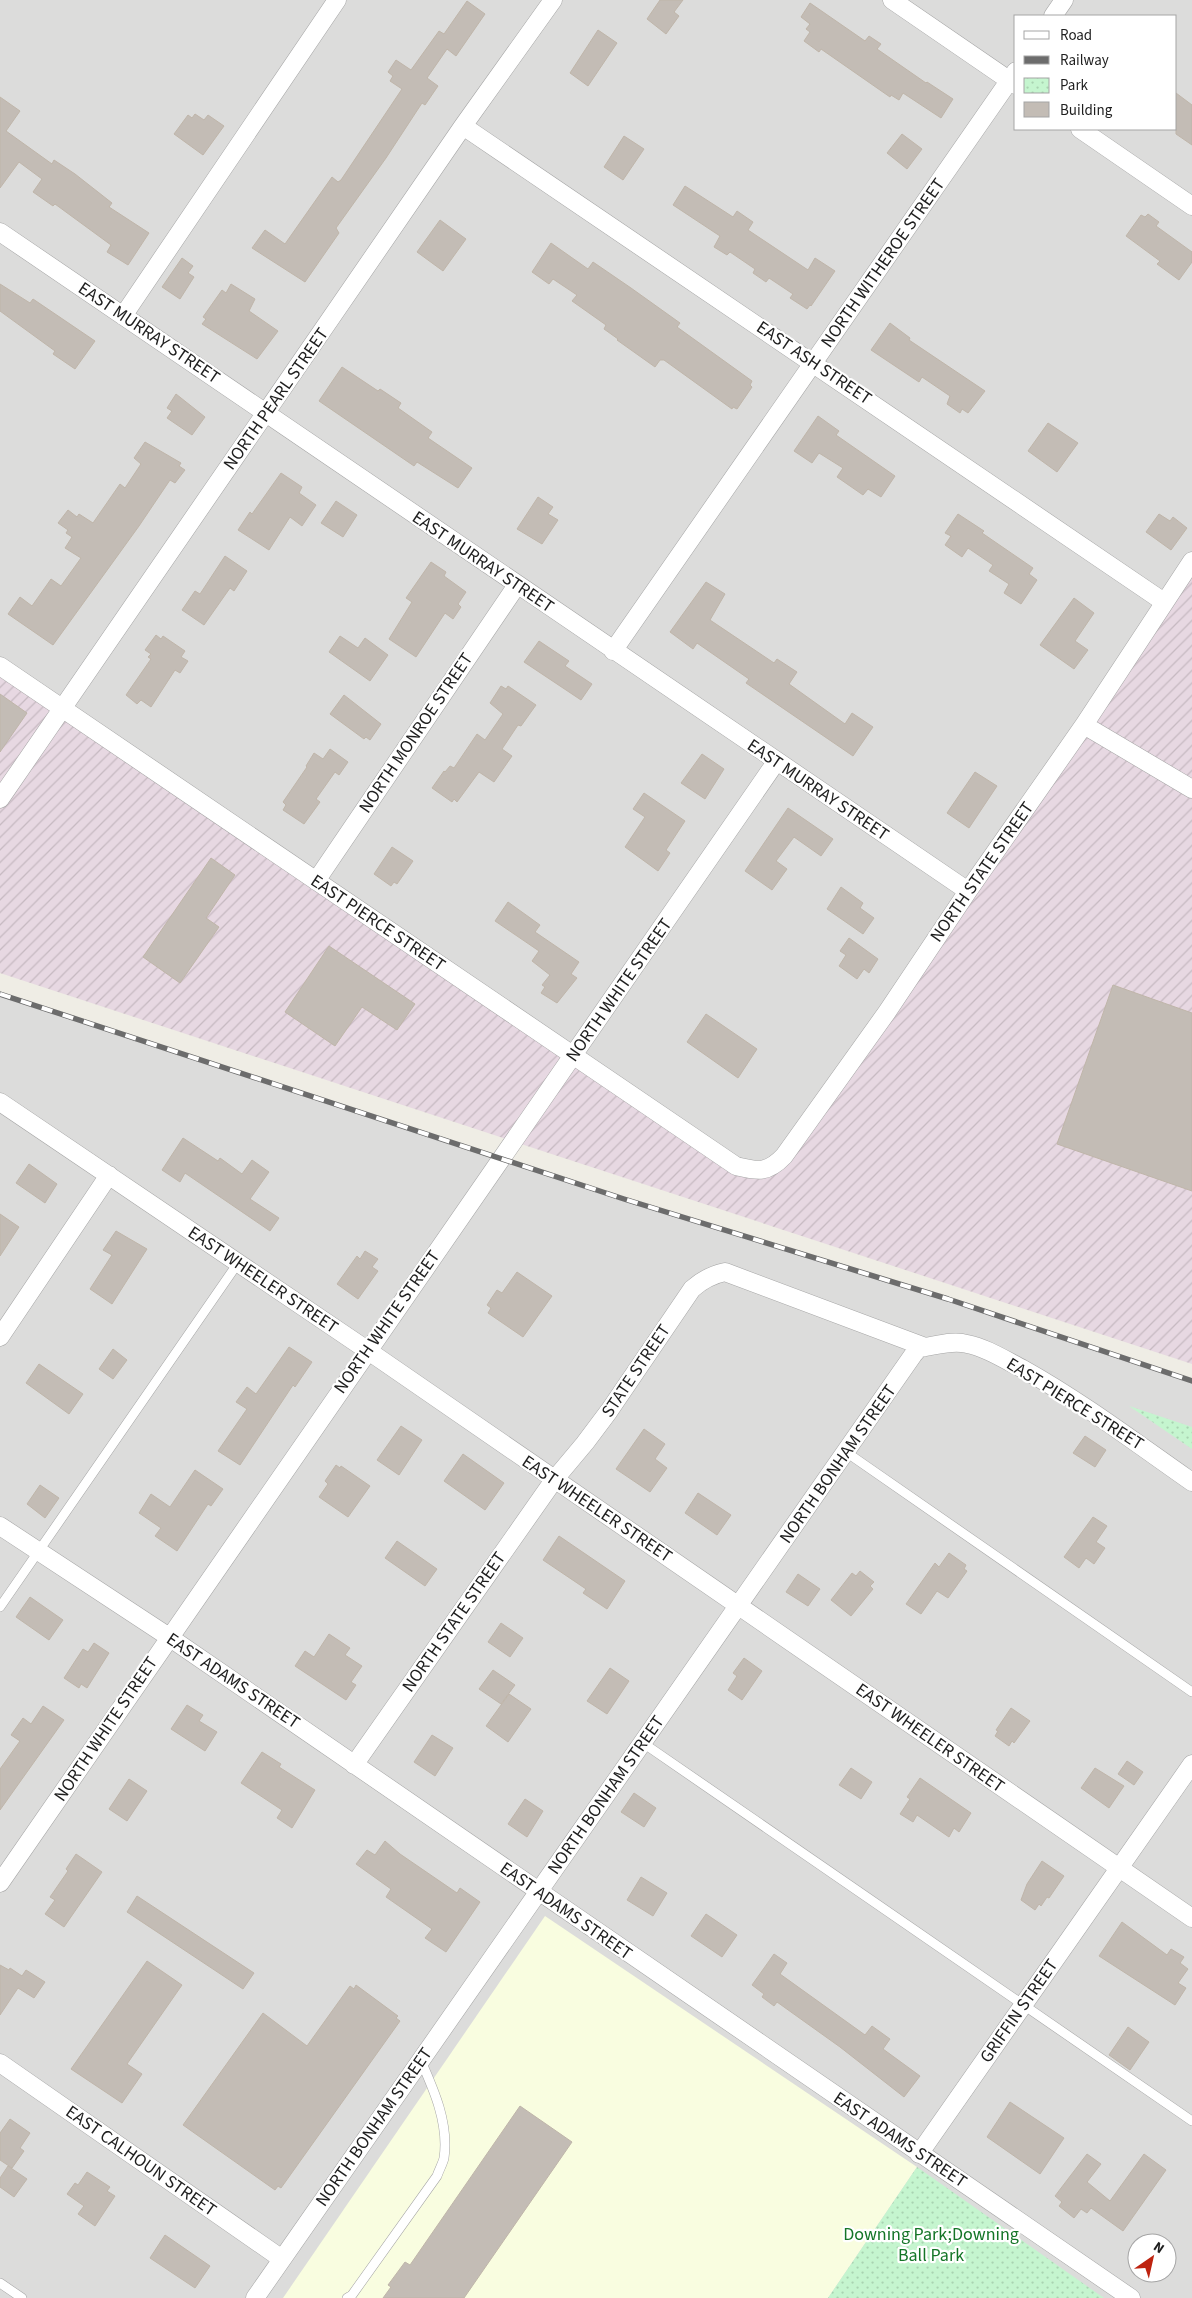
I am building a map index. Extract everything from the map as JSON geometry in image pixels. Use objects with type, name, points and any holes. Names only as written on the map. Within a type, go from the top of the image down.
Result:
[{"type":"street","points":[[123,316],[336,0]]},
{"type":"street","name":"NORTH PEARL STREET","points":[[0,799],[463,126],[553,0]]},
{"type":"street","points":[[892,0],[1014,79]]},
{"type":"street","points":[[1054,15],[1064,0]]},
{"type":"street","name":"NORTH WITHEROE STREET","points":[[613,651],[1014,79]]},
{"type":"street","name":"EAST ASH STREET","points":[[463,126],[1164,602]]},
{"type":"street","points":[[1081,130],[1192,206]]},
{"type":"street","name":"EAST MURRAY STREET","points":[[0,232],[776,762],[968,890]]},
{"type":"street","name":"NORTH STATE STREET","points":[[759,1171],[771,1168],[784,1156],[887,1012],[968,890],[1084,725],[1192,561]]},
{"type":"street","name":"NORTH MONROE STREET","points":[[316,881],[516,585]]},
{"type":"street","name":"EAST PIERCE STREET","points":[[0,666],[736,1166],[759,1171]]},
{"type":"street","points":[[1084,725],[1192,789]]},
{"type":"street","name":"NORTH WHITE STREET","points":[[0,1883],[367,1350],[776,762]]},
{"type":"street","name":"EAST WHEELER STREET","points":[[0,1102],[367,1350],[1192,1918]]},
{"type":"street","points":[[0,1337],[109,1175]]},
{"type":"street","name":"EAST PIERCE STREET","points":[[725,1272],[925,1347],[966,1343],[997,1355],[1078,1402],[1192,1482]]},
{"type":"street","name":"STATE STREET","points":[[554,1480],[604,1417],[692,1289],[707,1278],[725,1272]]},
{"type":"street","name":"NORTH BONHAM STREET","points":[[255,2298],[913,1354],[919,1348],[925,1347]]},
{"type":"street","name":"NORTH STATE STREET","points":[[354,1765],[554,1480]]},
{"type":"street","name":"EAST ADAMS STREET","points":[[0,1526],[169,1637],[1131,2298]]},
{"type":"street","name":"GRIFFIN STREET","points":[[919,2154],[1192,1764]]},
{"type":"street","name":"EAST CALHOUN STREET","points":[[0,2063],[282,2259]]},
{"type":"lane","points":[[0,1606],[238,1263]]},
{"type":"lane","points":[[846,1452],[1192,1692]]},
{"type":"lane","points":[[643,1743],[1192,2121]]},
{"type":"lane","points":[[347,2298],[352,2295],[437,2176],[444,2158],[443,2128],[436,2095],[421,2060]]},
{"type":"lane","points":[[0,2284],[22,2298]]},
{"type":"shaded area","points":[[0,0],[1192,0],[1192,561],[788,1149],[759,1171],[0,666]]},
{"type":"shaded area","points":[[1192,561],[1192,1364],[0,973],[0,666],[736,1166],[771,1168]]},
{"type":"shaded area","points":[[0,994],[624,1199],[849,1267],[1192,1379],[1192,2298],[0,2298]]},
{"type":"shaded area","points":[[545,1916],[917,2167],[828,2298],[283,2298]]},
{"type":"green space","points":[[1129,1406],[1192,1427],[1192,1449]]},
{"type":"green space","name":"Downing Park;Downing Ball Park","points":[[917,2167],[1104,2298],[828,2298]]},
{"type":"building","points":[[660,0],[683,0],[674,12],[679,16],[666,34],[647,19]]},
{"type":"building","points":[[467,1],[485,14],[456,56],[447,49],[427,78],[438,86],[425,105],[422,103],[386,158],[336,228],[339,233],[305,282],[252,248],[265,230],[285,244],[332,177],[338,182],[341,180],[402,89],[390,81],[393,76],[388,72],[396,60],[411,70],[439,31],[444,34]]},
{"type":"building","points":[[810,3],[865,41],[869,36],[881,44],[877,49],[953,99],[941,118],[903,93],[899,100],[891,95],[890,97],[821,49],[819,52],[804,41],[810,32],[806,29],[810,24],[801,17]]},
{"type":"building","points":[[598,30],[617,43],[588,86],[570,73]]},
{"type":"building","points":[[1177,94],[1192,105],[1192,145],[1176,134]]},
{"type":"building","points":[[0,97],[20,111],[6,131],[52,164],[54,160],[75,174],[112,203],[109,207],[149,233],[128,265],[107,252],[111,245],[55,204],[53,206],[33,192],[42,179],[19,162],[0,188]]},
{"type":"building","points":[[195,114],[204,120],[208,115],[224,126],[203,155],[174,134],[188,115],[192,118]]},
{"type":"building","points":[[902,134],[922,149],[907,169],[887,153]]},
{"type":"building","points":[[624,136],[644,149],[623,180],[604,167]]},
{"type":"building","points":[[685,186],[733,217],[737,211],[753,222],[748,230],[808,270],[815,258],[835,271],[811,306],[807,309],[790,298],[793,294],[769,278],[766,282],[753,273],[755,269],[730,252],[727,255],[714,247],[720,236],[673,205]]},
{"type":"building","points":[[1148,214],[1159,222],[1156,226],[1192,252],[1192,262],[1179,280],[1157,264],[1160,261],[1126,236],[1141,215],[1145,217]]},
{"type":"building","points":[[440,220],[466,239],[443,271],[417,252]]},
{"type":"building","points":[[551,243],[588,269],[593,262],[631,288],[680,323],[677,327],[752,381],[750,385],[752,387],[737,409],[733,407],[732,409],[664,360],[660,360],[655,367],[617,340],[604,329],[606,325],[572,301],[577,295],[553,279],[549,284],[532,272]]},
{"type":"building","points":[[182,258],[193,266],[188,273],[194,277],[180,299],[162,287]]},
{"type":"building","points":[[0,284],[30,303],[33,299],[95,341],[75,369],[53,354],[55,351],[0,311]]},
{"type":"building","points":[[231,284],[255,299],[249,311],[278,331],[257,359],[202,324],[206,319],[203,317],[222,290],[226,293]]},
{"type":"building","points":[[890,323],[910,338],[909,340],[985,391],[968,413],[962,409],[960,413],[947,404],[950,396],[922,377],[919,382],[871,350]]},
{"type":"building","points":[[342,367],[378,391],[380,389],[401,403],[398,408],[432,432],[428,438],[472,468],[458,488],[417,462],[414,466],[319,401]]},
{"type":"building","points":[[176,394],[205,417],[192,435],[167,418],[172,411],[167,408]]},
{"type":"building","points":[[818,416],[839,431],[836,435],[895,476],[881,497],[868,489],[863,495],[837,477],[843,468],[819,453],[812,463],[794,451]]},
{"type":"building","points":[[1048,423],[1078,443],[1057,472],[1028,451]]},
{"type":"building","points":[[145,442],[181,463],[179,466],[185,470],[175,483],[170,480],[53,645],[8,614],[20,597],[32,606],[51,579],[61,586],[81,558],[65,548],[72,537],[66,533],[68,530],[58,523],[68,510],[77,517],[79,514],[93,523],[120,484],[125,488],[141,464],[134,458]]},
{"type":"building","points":[[281,473],[302,487],[299,493],[316,505],[302,526],[290,517],[269,550],[238,530],[250,512],[252,514]]},
{"type":"building","points":[[538,497],[553,507],[548,514],[558,520],[542,544],[517,529]]},
{"type":"building","points":[[336,501],[357,515],[343,537],[321,523]]},
{"type":"building","points":[[958,514],[1033,568],[1029,574],[1037,580],[1021,604],[1004,593],[1009,584],[989,571],[993,565],[968,548],[962,557],[945,545],[951,536],[945,533]]},
{"type":"building","points":[[1159,514],[1170,521],[1173,517],[1187,528],[1171,550],[1146,532]]},
{"type":"building","points":[[225,556],[247,571],[234,591],[230,588],[204,625],[182,610],[195,591],[200,594]]},
{"type":"building","points":[[431,562],[446,572],[444,576],[466,592],[458,604],[461,607],[453,619],[445,613],[416,657],[389,639],[412,602],[406,598]]},
{"type":"building","points":[[706,582],[725,594],[710,620],[774,663],[777,659],[797,672],[789,684],[845,724],[852,713],[873,727],[853,756],[746,683],[749,679],[697,643],[693,649],[670,632]]},
{"type":"building","points":[[1074,598],[1094,613],[1075,641],[1088,650],[1074,669],[1040,645]]},
{"type":"building","points":[[156,635],[161,639],[163,636],[185,651],[181,657],[188,661],[180,673],[175,670],[151,707],[141,700],[137,704],[126,695],[151,659],[148,657],[151,654],[145,650]]},
{"type":"building","points":[[340,636],[358,648],[365,638],[388,655],[370,681],[329,652]]},
{"type":"building","points":[[539,641],[569,661],[565,666],[592,684],[581,700],[524,662]]},
{"type":"building","points":[[501,686],[506,689],[508,686],[536,705],[521,726],[518,725],[502,749],[512,756],[494,782],[479,772],[457,802],[454,799],[452,802],[432,788],[444,771],[450,766],[454,768],[477,734],[485,740],[503,714],[490,703]]},
{"type":"building","points":[[0,694],[27,713],[0,752]]},
{"type":"building","points":[[344,695],[381,724],[370,740],[366,737],[364,739],[330,714]]},
{"type":"building","points":[[330,749],[348,762],[339,775],[335,772],[316,799],[320,802],[304,824],[283,810],[286,805],[283,802],[307,767],[314,753],[323,759]]},
{"type":"building","points":[[702,754],[724,769],[705,799],[681,783]]},
{"type":"building","points":[[975,772],[997,786],[969,828],[947,813]]},
{"type":"building","points":[[644,793],[685,821],[666,850],[670,853],[658,871],[625,847],[645,817],[633,809]]},
{"type":"building","points":[[788,808],[833,839],[821,856],[794,837],[776,861],[787,869],[772,890],[745,871]]},
{"type":"building","points":[[392,847],[413,861],[397,884],[394,882],[391,886],[374,874]]},
{"type":"building","points":[[211,858],[235,875],[206,918],[219,927],[180,983],[143,957]]},
{"type":"building","points":[[841,887],[863,903],[860,908],[874,918],[863,934],[827,909]]},
{"type":"building","points":[[508,902],[540,925],[535,932],[579,962],[571,974],[577,978],[557,1003],[541,993],[545,987],[542,985],[550,975],[532,961],[539,951],[495,921]]},
{"type":"building","points":[[849,938],[878,959],[869,973],[864,969],[857,979],[839,966],[846,955],[840,951]]},
{"type":"building","points":[[329,946],[415,1004],[397,1030],[362,1007],[335,1046],[285,1012]]},
{"type":"building","points":[[1113,985],[1192,1013],[1192,1191],[1057,1144]]},
{"type":"building","points":[[706,1014],[757,1049],[738,1078],[687,1042]]},
{"type":"building","points":[[183,1138],[218,1161],[220,1158],[242,1174],[252,1160],[269,1172],[250,1199],[279,1218],[270,1231],[185,1173],[180,1182],[162,1170]]},
{"type":"building","points":[[29,1164],[57,1184],[45,1203],[16,1183]]},
{"type":"building","points":[[0,1214],[19,1227],[0,1256]]},
{"type":"building","points":[[116,1231],[147,1249],[112,1304],[90,1289],[112,1255],[103,1250]]},
{"type":"building","points":[[365,1251],[378,1259],[372,1267],[378,1271],[358,1299],[337,1284],[357,1256],[360,1259]]},
{"type":"building","points":[[517,1272],[552,1296],[523,1337],[488,1313],[491,1308],[487,1305],[497,1290],[502,1293]]},
{"type":"building","points":[[289,1347],[312,1362],[295,1387],[293,1385],[240,1465],[218,1451],[247,1409],[236,1402],[247,1387],[256,1394]]},
{"type":"building","points":[[113,1349],[127,1360],[113,1379],[99,1369]]},
{"type":"building","points":[[39,1364],[83,1394],[69,1414],[26,1383]]},
{"type":"building","points":[[401,1426],[422,1440],[399,1475],[377,1460]]},
{"type":"building","points":[[644,1429],[665,1444],[655,1459],[667,1468],[650,1492],[616,1469]]},
{"type":"building","points":[[1085,1436],[1106,1450],[1095,1467],[1073,1453]]},
{"type":"building","points":[[463,1454],[504,1483],[485,1510],[444,1481]]},
{"type":"building","points":[[336,1465],[340,1468],[341,1466],[370,1486],[348,1517],[319,1497],[328,1484],[325,1481]]},
{"type":"building","points":[[195,1470],[223,1489],[211,1506],[208,1504],[177,1551],[155,1536],[161,1528],[139,1513],[151,1494],[170,1507]]},
{"type":"building","points":[[40,1485],[59,1498],[45,1518],[27,1504]]},
{"type":"building","points":[[698,1493],[731,1515],[717,1535],[685,1513]]},
{"type":"building","points":[[1093,1517],[1107,1526],[1096,1542],[1105,1548],[1094,1564],[1086,1558],[1079,1568],[1064,1557]]},
{"type":"building","points":[[559,1536],[625,1581],[607,1609],[583,1593],[586,1589],[543,1560]]},
{"type":"building","points":[[397,1541],[437,1569],[425,1586],[385,1558]]},
{"type":"building","points":[[949,1553],[966,1565],[964,1569],[967,1571],[948,1598],[937,1591],[921,1614],[906,1604],[935,1563],[939,1567]]},
{"type":"building","points":[[860,1571],[874,1582],[870,1586],[873,1589],[851,1616],[831,1600],[852,1573],[856,1576]]},
{"type":"building","points":[[798,1574],[820,1589],[808,1606],[786,1592]]},
{"type":"building","points":[[30,1597],[63,1620],[49,1640],[16,1617]]},
{"type":"building","points":[[501,1623],[523,1638],[510,1657],[488,1642]]},
{"type":"building","points":[[329,1634],[350,1648],[345,1655],[362,1666],[351,1682],[356,1685],[346,1700],[295,1666],[305,1651],[314,1657]]},
{"type":"building","points":[[94,1643],[109,1653],[87,1688],[81,1684],[79,1688],[64,1678],[83,1649],[88,1652]]},
{"type":"building","points":[[744,1658],[762,1671],[742,1700],[728,1690],[737,1676],[733,1673]]},
{"type":"building","points":[[610,1668],[629,1681],[607,1714],[587,1701]]},
{"type":"building","points":[[493,1670],[515,1685],[501,1704],[479,1689]]},
{"type":"building","points":[[509,1694],[531,1709],[508,1742],[486,1726]]},
{"type":"building","points":[[187,1705],[203,1715],[199,1721],[217,1732],[205,1751],[171,1729]]},
{"type":"building","points":[[43,1706],[64,1720],[0,1810],[0,1769],[20,1741],[11,1735],[23,1718],[31,1724]]},
{"type":"building","points":[[1011,1708],[1030,1721],[1014,1743],[1012,1741],[1009,1746],[995,1736],[998,1731],[996,1730]]},
{"type":"building","points":[[432,1735],[453,1748],[435,1776],[414,1762]]},
{"type":"building","points":[[262,1752],[281,1764],[279,1767],[315,1790],[292,1828],[277,1818],[282,1810],[241,1783]]},
{"type":"building","points":[[1127,1761],[1143,1772],[1134,1785],[1118,1774]]},
{"type":"building","points":[[851,1768],[872,1782],[861,1799],[839,1785]]},
{"type":"building","points":[[1095,1768],[1124,1786],[1109,1808],[1081,1788]]},
{"type":"building","points":[[920,1778],[971,1813],[959,1832],[954,1828],[949,1837],[917,1815],[913,1822],[900,1814],[910,1799],[907,1797]]},
{"type":"building","points":[[129,1779],[147,1791],[127,1821],[109,1809]]},
{"type":"building","points":[[634,1793],[656,1808],[644,1827],[621,1812]]},
{"type":"building","points":[[525,1799],[543,1811],[527,1837],[508,1824]]},
{"type":"building","points":[[385,1841],[400,1854],[457,1893],[460,1888],[480,1902],[446,1952],[425,1938],[432,1929],[386,1897],[391,1889],[356,1864],[367,1850],[375,1855]]},
{"type":"building","points":[[76,1854],[102,1872],[64,1927],[45,1914],[55,1900],[50,1897],[68,1871],[66,1869]]},
{"type":"building","points":[[1042,1861],[1064,1876],[1049,1898],[1047,1897],[1041,1906],[1039,1904],[1035,1910],[1021,1900],[1027,1884]]},
{"type":"building","points":[[641,1877],[667,1893],[653,1916],[627,1900]]},
{"type":"building","points":[[137,1896],[254,1973],[243,1989],[127,1912]]},
{"type":"building","points":[[706,1914],[737,1935],[722,1957],[691,1936]]},
{"type":"building","points":[[1122,1922],[1167,1955],[1171,1949],[1184,1957],[1180,1963],[1188,1969],[1178,1983],[1186,1988],[1175,2005],[1099,1956]]},
{"type":"building","points":[[774,1954],[787,1963],[780,1974],[865,2035],[872,2026],[890,2039],[883,2049],[920,2076],[904,2097],[840,2047],[777,2002],[774,2006],[762,1997],[764,1994],[752,1985]]},
{"type":"building","points":[[147,1961],[182,1985],[127,2064],[142,2074],[122,2103],[71,2069]]},
{"type":"building","points":[[0,1965],[9,1970],[10,1968],[22,1976],[26,1970],[45,1982],[34,1998],[18,1988],[0,2015]]},
{"type":"building","points":[[356,1985],[398,2016],[396,2018],[400,2021],[281,2188],[278,2186],[275,2190],[183,2125],[263,2013],[307,2046],[350,1986],[354,1989]]},
{"type":"building","points":[[1128,2027],[1149,2042],[1130,2070],[1109,2055]]},
{"type":"building","points":[[1010,2102],[1064,2138],[1040,2174],[987,2137]]},
{"type":"building","points":[[520,2106],[572,2142],[464,2298],[383,2298],[391,2287],[388,2285],[405,2262],[410,2265]]},
{"type":"building","points":[[10,2119],[30,2133],[20,2148],[24,2151],[12,2168],[0,2160],[0,2133]]},
{"type":"building","points":[[1087,2154],[1101,2164],[1087,2182],[1110,2201],[1144,2154],[1166,2170],[1123,2231],[1091,2208],[1087,2213],[1081,2209],[1074,2218],[1059,2206],[1062,2202],[1055,2196]]},
{"type":"building","points":[[8,2166],[27,2179],[14,2197],[0,2187],[0,2178]]},
{"type":"building","points":[[87,2172],[110,2187],[107,2191],[115,2196],[95,2226],[78,2214],[84,2206],[67,2194],[75,2183],[78,2185]]},
{"type":"building","points":[[165,2235],[210,2266],[195,2288],[150,2258]]},
{"type":"railway","points":[[0,994],[624,1199],[948,1299],[1192,1381]]}]
